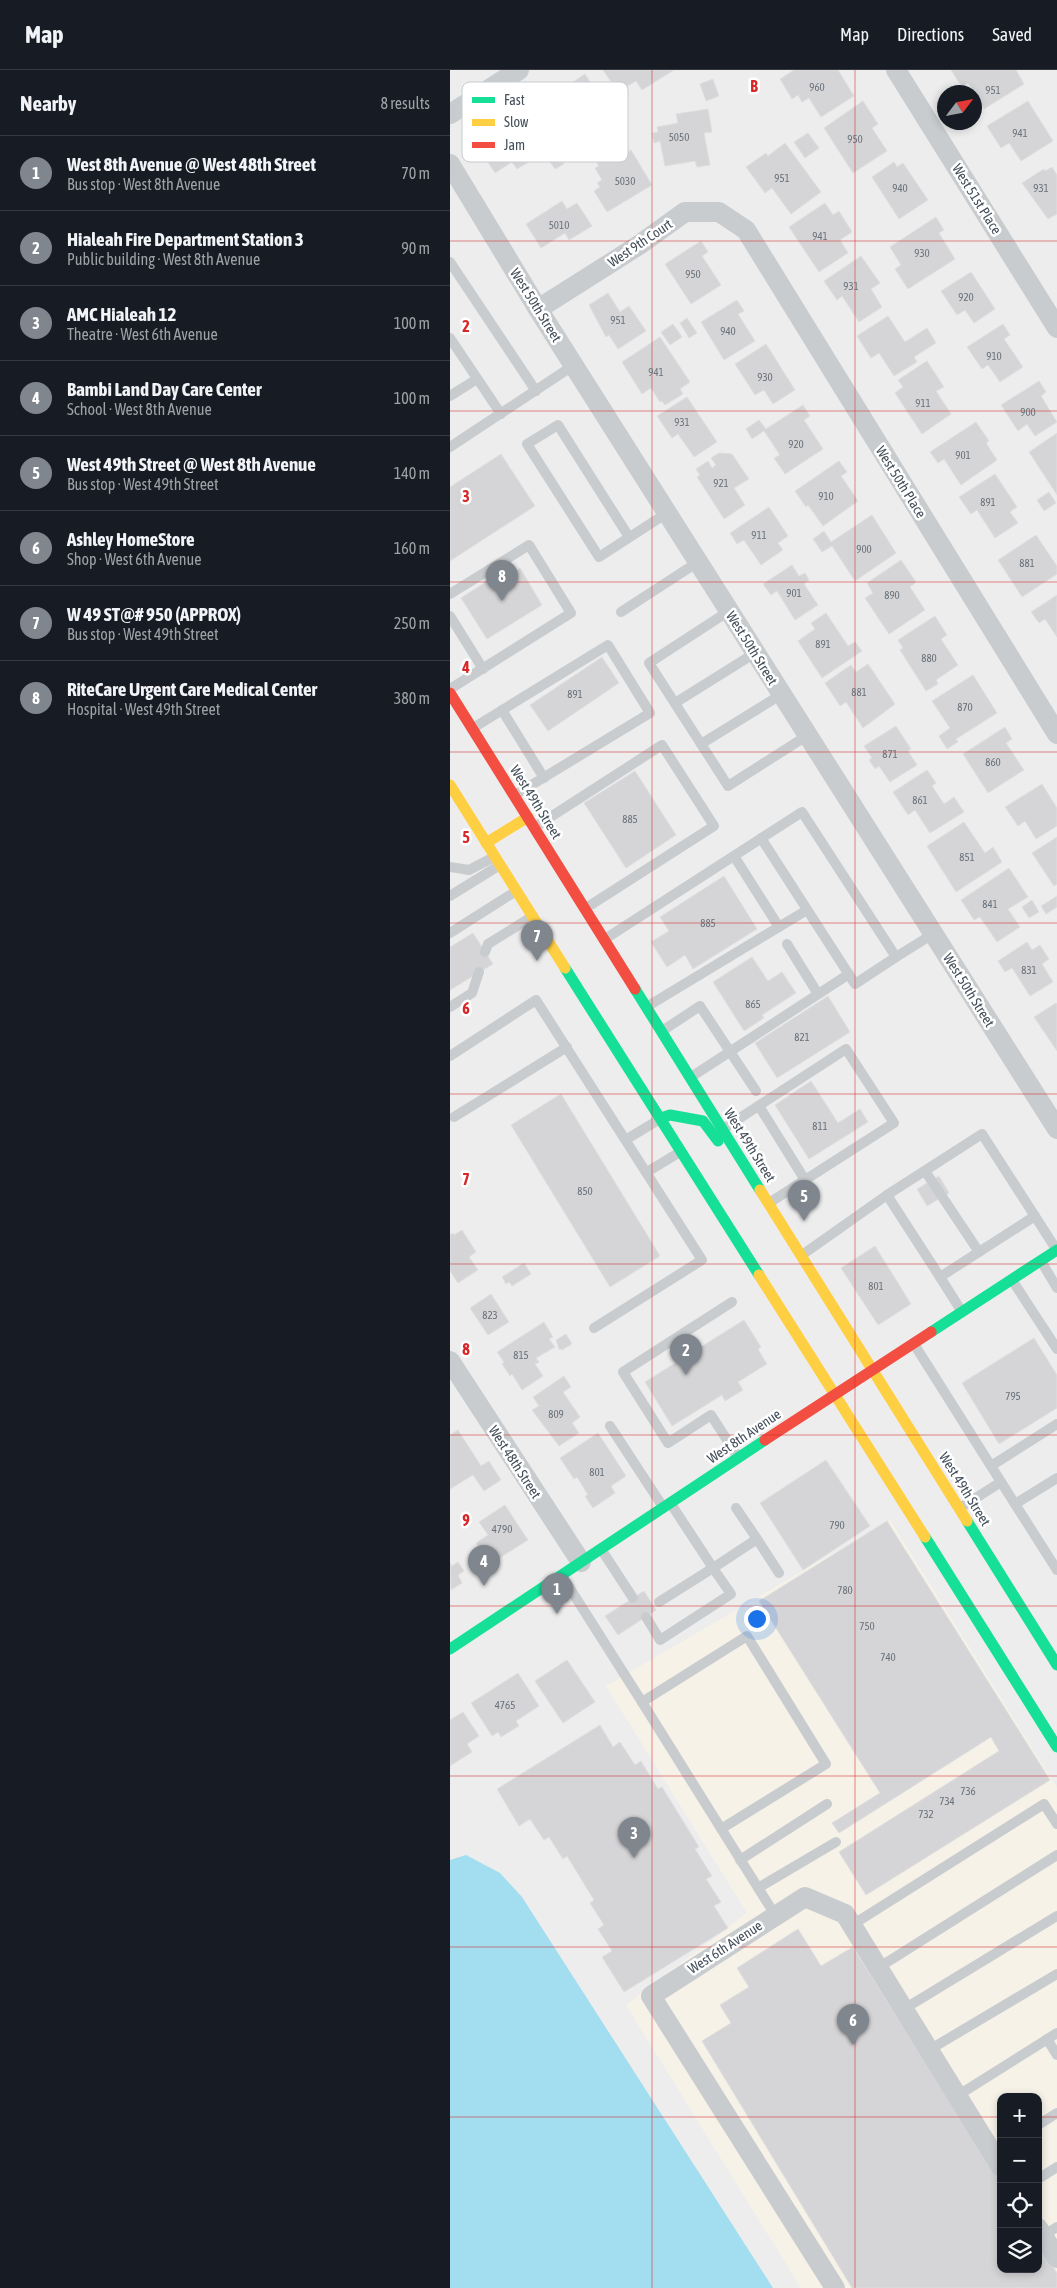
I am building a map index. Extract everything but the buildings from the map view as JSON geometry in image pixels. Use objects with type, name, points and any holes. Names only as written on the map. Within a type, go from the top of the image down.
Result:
[{"type":"main road","name":"West 49th Street","points":[[450,691],[1057,1665]]},
{"type":"main road","points":[[450,785],[1057,1747]]},
{"type":"main road","points":[[486,843],[528,817]]},
{"type":"main road","points":[[661,1118],[670,1115],[703,1121],[711,1129],[747,1186],[771,1207]]},
{"type":"main road","name":"West 8th Avenue","points":[[450,1649],[834,1394],[1057,1250]]},
{"type":"street","points":[[500,82],[519,70]]},
{"type":"street","name":"West 51st Place","points":[[896,70],[1057,328]]},
{"type":"street","points":[[450,114],[462,106]]},
{"type":"street","name":"West 50th Street","points":[[450,164],[538,309],[1057,1130]]},
{"type":"street","name":"West 9th Court","points":[[538,309],[639,245],[685,212],[719,212],[746,230]]},
{"type":"street","name":"West 50th Place","points":[[746,230],[1057,734]]},
{"type":"street","name":"West 48th Street","points":[[450,1361],[456,1382],[581,1562]]},
{"type":"street","name":"West 6th Avenue","points":[[835,2288],[651,1996],[774,1915],[805,1898],[845,1914],[957,2096],[997,2155]]},
{"type":"street","points":[[1046,2230],[1057,2258]]},
{"type":"lane","points":[[450,262],[536,391]]},
{"type":"lane","points":[[450,338],[501,414]]},
{"type":"lane","points":[[450,447],[574,365]]},
{"type":"lane","points":[[450,396],[477,379]]},
{"type":"lane","points":[[629,538],[558,425],[528,444],[599,557],[629,538],[667,513]]},
{"type":"lane","points":[[450,594],[529,545],[572,613],[450,691]]},
{"type":"lane","points":[[621,612],[698,562]]},
{"type":"lane","points":[[729,611],[649,663],[728,786],[808,736]]},
{"type":"lane","points":[[450,616],[483,669]]},
{"type":"lane","points":[[472,728],[608,645],[650,713],[515,796]]},
{"type":"lane","points":[[675,703],[755,653]]},
{"type":"lane","points":[[701,744],[782,694]]},
{"type":"lane","points":[[502,710],[544,778]]},
{"type":"lane","points":[[534,828],[662,745],[714,826],[585,909]]},
{"type":"lane","points":[[604,940],[802,812],[896,958]]},
{"type":"lane","points":[[762,838],[855,984],[933,934]]},
{"type":"lane","points":[[734,856],[779,927]]},
{"type":"lane","points":[[450,867],[469,870],[498,861]]},
{"type":"lane","points":[[450,896],[498,861]]},
{"type":"lane","points":[[450,933],[517,890]]},
{"type":"lane","points":[[646,1007],[807,910]]},
{"type":"lane","points":[[485,952],[488,944],[533,916]]},
{"type":"lane","points":[[788,944],[818,994]]},
{"type":"lane","points":[[450,1006],[472,993],[479,972]]},
{"type":"lane","points":[[690,1078],[849,974]]},
{"type":"lane","points":[[450,1056],[536,1000],[627,1139],[702,1260],[594,1328]]},
{"type":"lane","points":[[661,1031],[700,1006],[756,1091]]},
{"type":"lane","points":[[454,1116],[567,1047]]},
{"type":"lane","points":[[722,1130],[846,1049],[894,1122],[805,1180],[771,1207]]},
{"type":"lane","points":[[758,1106],[805,1180]]},
{"type":"lane","points":[[627,1139],[661,1118]]},
{"type":"lane","points":[[802,1256],[887,1195],[982,1134],[1057,1250]]},
{"type":"lane","points":[[647,1172],[681,1151]]},
{"type":"lane","points":[[925,1171],[979,1252]]},
{"type":"lane","points":[[887,1195],[962,1312]]},
{"type":"lane","points":[[940,1277],[1035,1216]]},
{"type":"lane","points":[[1040,1261],[1057,1288]]},
{"type":"lane","points":[[1012,1280],[1057,1349]]},
{"type":"lane","points":[[732,1302],[623,1372],[668,1443],[712,1416],[738,1458]]},
{"type":"lane","points":[[913,1343],[1057,1570]]},
{"type":"lane","points":[[991,1466],[1057,1424]]},
{"type":"lane","points":[[610,1426],[731,1594],[660,1640],[646,1617]]},
{"type":"lane","points":[[1015,1504],[1057,1478]]},
{"type":"lane","points":[[959,1509],[1001,1482]]},
{"type":"lane","points":[[736,1508],[779,1573]]},
{"type":"lane","points":[[659,1602],[757,1539]]},
{"type":"lane","points":[[601,1549],[633,1598]]},
{"type":"lane","points":[[562,1575],[774,1915]]},
{"type":"lane","points":[[642,1702],[747,1636],[780,1689],[826,1764],[721,1829]]},
{"type":"lane","points":[[740,1860],[827,1804]]},
{"type":"lane","points":[[852,1924],[1044,1804],[1057,1824]]},
{"type":"lane","points":[[758,1888],[836,1842]]},
{"type":"lane","points":[[878,1968],[1057,1854]]},
{"type":"lane","points":[[904,2009],[1057,1916]]},
{"type":"lane","points":[[929,2050],[1057,1974]]},
{"type":"lane","points":[[957,2096],[1057,2033]]},
{"type":"lane","points":[[1047,2039],[1057,2055]]},
{"type":"lane","points":[[1042,2122],[1057,2113]]},
{"type":"lane","points":[[1042,2176],[1057,2167]]},
{"type":"shaded area","points":[[890,1520],[1057,1788],[1057,2288],[801,2288],[626,2005],[747,1913],[606,1686]]},
{"type":"water","points":[[466,1855],[500,1873],[522,1897],[773,2288],[450,2288],[450,1860]]},
{"type":"traffic: fast","points":[[565,968],[759,1275]]},
{"type":"traffic: fast","points":[[635,989],[760,1190]]},
{"type":"traffic: fast","points":[[661,1118],[670,1115],[703,1121],[718,1141]]},
{"type":"traffic: fast","points":[[931,1332],[1057,1250]]},
{"type":"traffic: fast","points":[[450,1649],[765,1440]]},
{"type":"traffic: fast","points":[[967,1521],[1057,1665]]},
{"type":"traffic: fast","points":[[925,1537],[1057,1747]]},
{"type":"traffic: slow","points":[[450,785],[565,968]]},
{"type":"traffic: slow","points":[[486,843],[528,817]]},
{"type":"traffic: slow","points":[[760,1190],[967,1521]]},
{"type":"traffic: slow","points":[[759,1275],[925,1537]]},
{"type":"traffic: jam","points":[[450,693],[635,989]]},
{"type":"traffic: jam","points":[[765,1440],[931,1332]]},
{"type":"place","name":"RiteCare Urgent Care Medical Center","points":[[502,601]]},
{"type":"place","name":"W 49 ST@# 950 (APPROX)","points":[[537,961]]},
{"type":"place","name":"West 49th Street @ West 8th Avenue","points":[[804,1221]]},
{"type":"place","name":"Hialeah Fire Department Station 3","points":[[686,1375]]},
{"type":"place","name":"Bambi Land Day Care Center","points":[[484,1586]]},
{"type":"place","name":"West 8th Avenue @ West 48th Street","points":[[557,1614]]},
{"type":"place","name":"AMC Hialeah 12","points":[[634,1858]]},
{"type":"place","name":"Ashley HomeStore","points":[[853,2045]]}]
